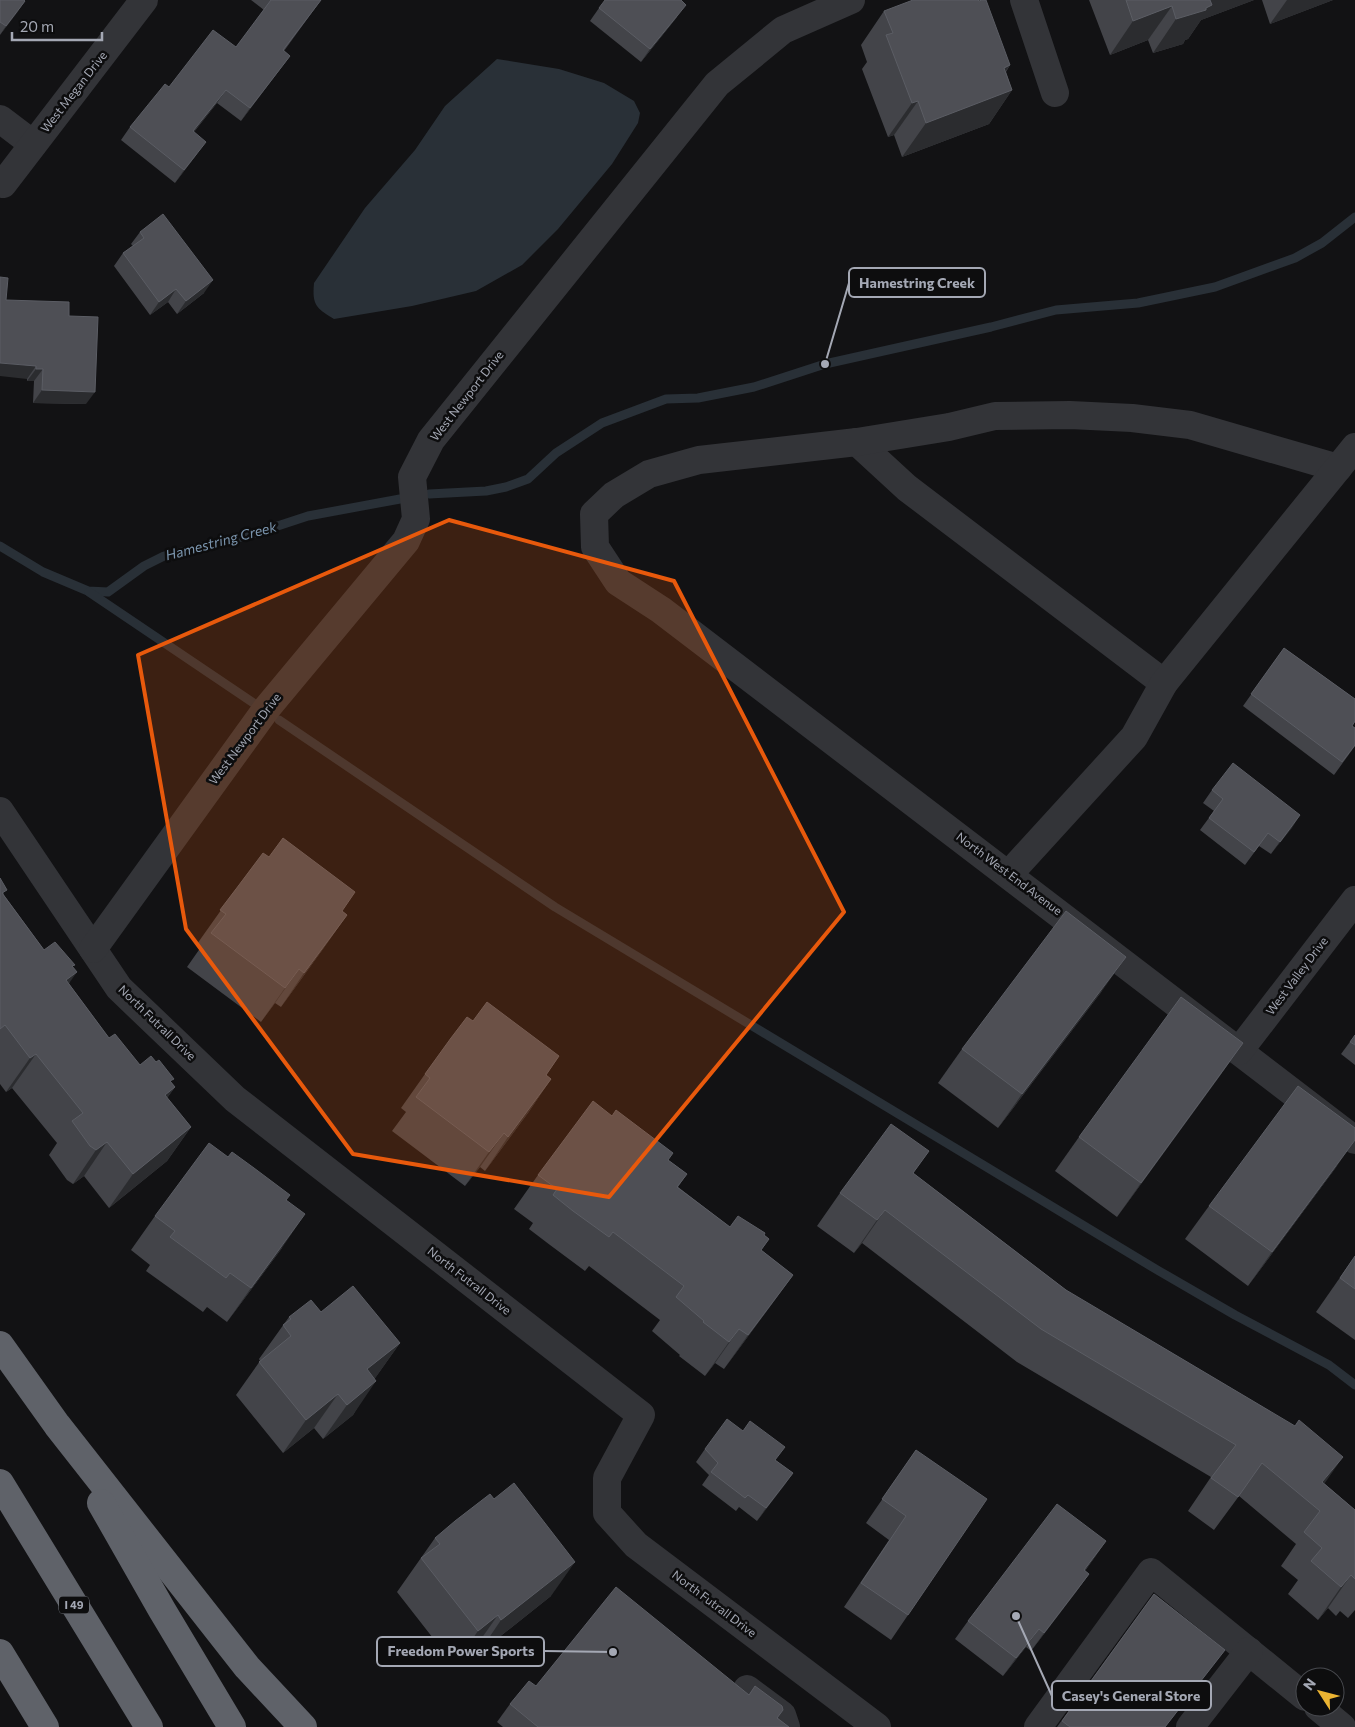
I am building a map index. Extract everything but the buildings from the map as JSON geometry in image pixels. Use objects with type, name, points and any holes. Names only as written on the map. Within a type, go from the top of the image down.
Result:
[{"type":"highway","points":[[0,1345],[57,1425],[247,1667],[303,1727]]},
{"type":"highway","points":[[57,1425],[162,1610],[232,1727]]},
{"type":"highway","name":"I 49","points":[[0,1483],[149,1727]]},
{"type":"highway","points":[[0,1653],[45,1727]]},
{"type":"street","name":"West Megan Drive","points":[[3,184],[144,0]]},
{"type":"street","name":"West Newport Drive","points":[[93,948],[267,708],[406,541],[416,519],[412,476],[437,432],[717,84],[783,30],[850,0]]},
{"type":"street","points":[[1024,0],[1055,93]]},
{"type":"street","points":[[0,119],[33,144]]},
{"type":"street","name":"North West End Avenue","points":[[1338,468],[1190,424],[1132,418],[1070,415],[996,416],[949,427],[858,442],[700,460],[649,474],[614,495],[594,514],[595,547],[618,582],[661,610],[1355,1140]]},
{"type":"street","points":[[858,442],[908,488],[1164,683]]},
{"type":"street","points":[[1009,874],[1134,736],[1164,683],[1355,447]]},
{"type":"street","name":"North Futrall Drive","points":[[0,811],[119,988],[235,1099],[641,1414],[607,1478],[607,1513],[636,1545],[878,1727]]},
{"type":"street","name":"West Valley Drive","points":[[1239,1052],[1355,900]]},
{"type":"street","points":[[1038,1727],[1070,1693],[1123,1623],[1152,1572],[1295,1689]]},
{"type":"street","points":[[1185,1723],[1208,1687],[1249,1651]]},
{"type":"street","points":[[747,1689],[782,1715],[786,1727]]},
{"type":"street","points":[[1330,1717],[1342,1727]]},
{"type":"highlighted area","points":[[449,520],[674,581],[844,912],[609,1197],[353,1154],[186,929],[138,655]]},
{"type":"shaded area","points":[[497,59],[559,69],[604,83],[634,101],[640,113],[638,123],[612,164],[558,229],[522,265],[476,291],[412,306],[334,319],[319,309],[314,296],[314,283],[365,208],[415,150],[445,106]]},
{"type":"waterway","name":"Hamestring Creek","points":[[429,494],[486,491],[506,487],[528,479],[556,453],[602,423],[666,399],[698,398],[754,387],[825,364],[991,327],[1056,310],[1138,303],[1215,287],[1295,258],[1322,243],[1355,217]]},
{"type":"waterway","name":"Hamestring Creek","points":[[0,546],[43,572],[88,591],[108,592],[144,566],[164,556],[250,535],[308,516],[400,499]]},
{"type":"waterway","points":[[89,592],[255,704]]},
{"type":"waterway","points":[[279,720],[555,907],[1159,1271],[1235,1315],[1329,1365],[1355,1385]]},
{"type":"place","name":"Hamestring Creek","points":[[825,364]]},
{"type":"place","name":"Casey's General Store","points":[[1016,1616]]},
{"type":"place","name":"Freedom Power Sports","points":[[613,1652]]}]
